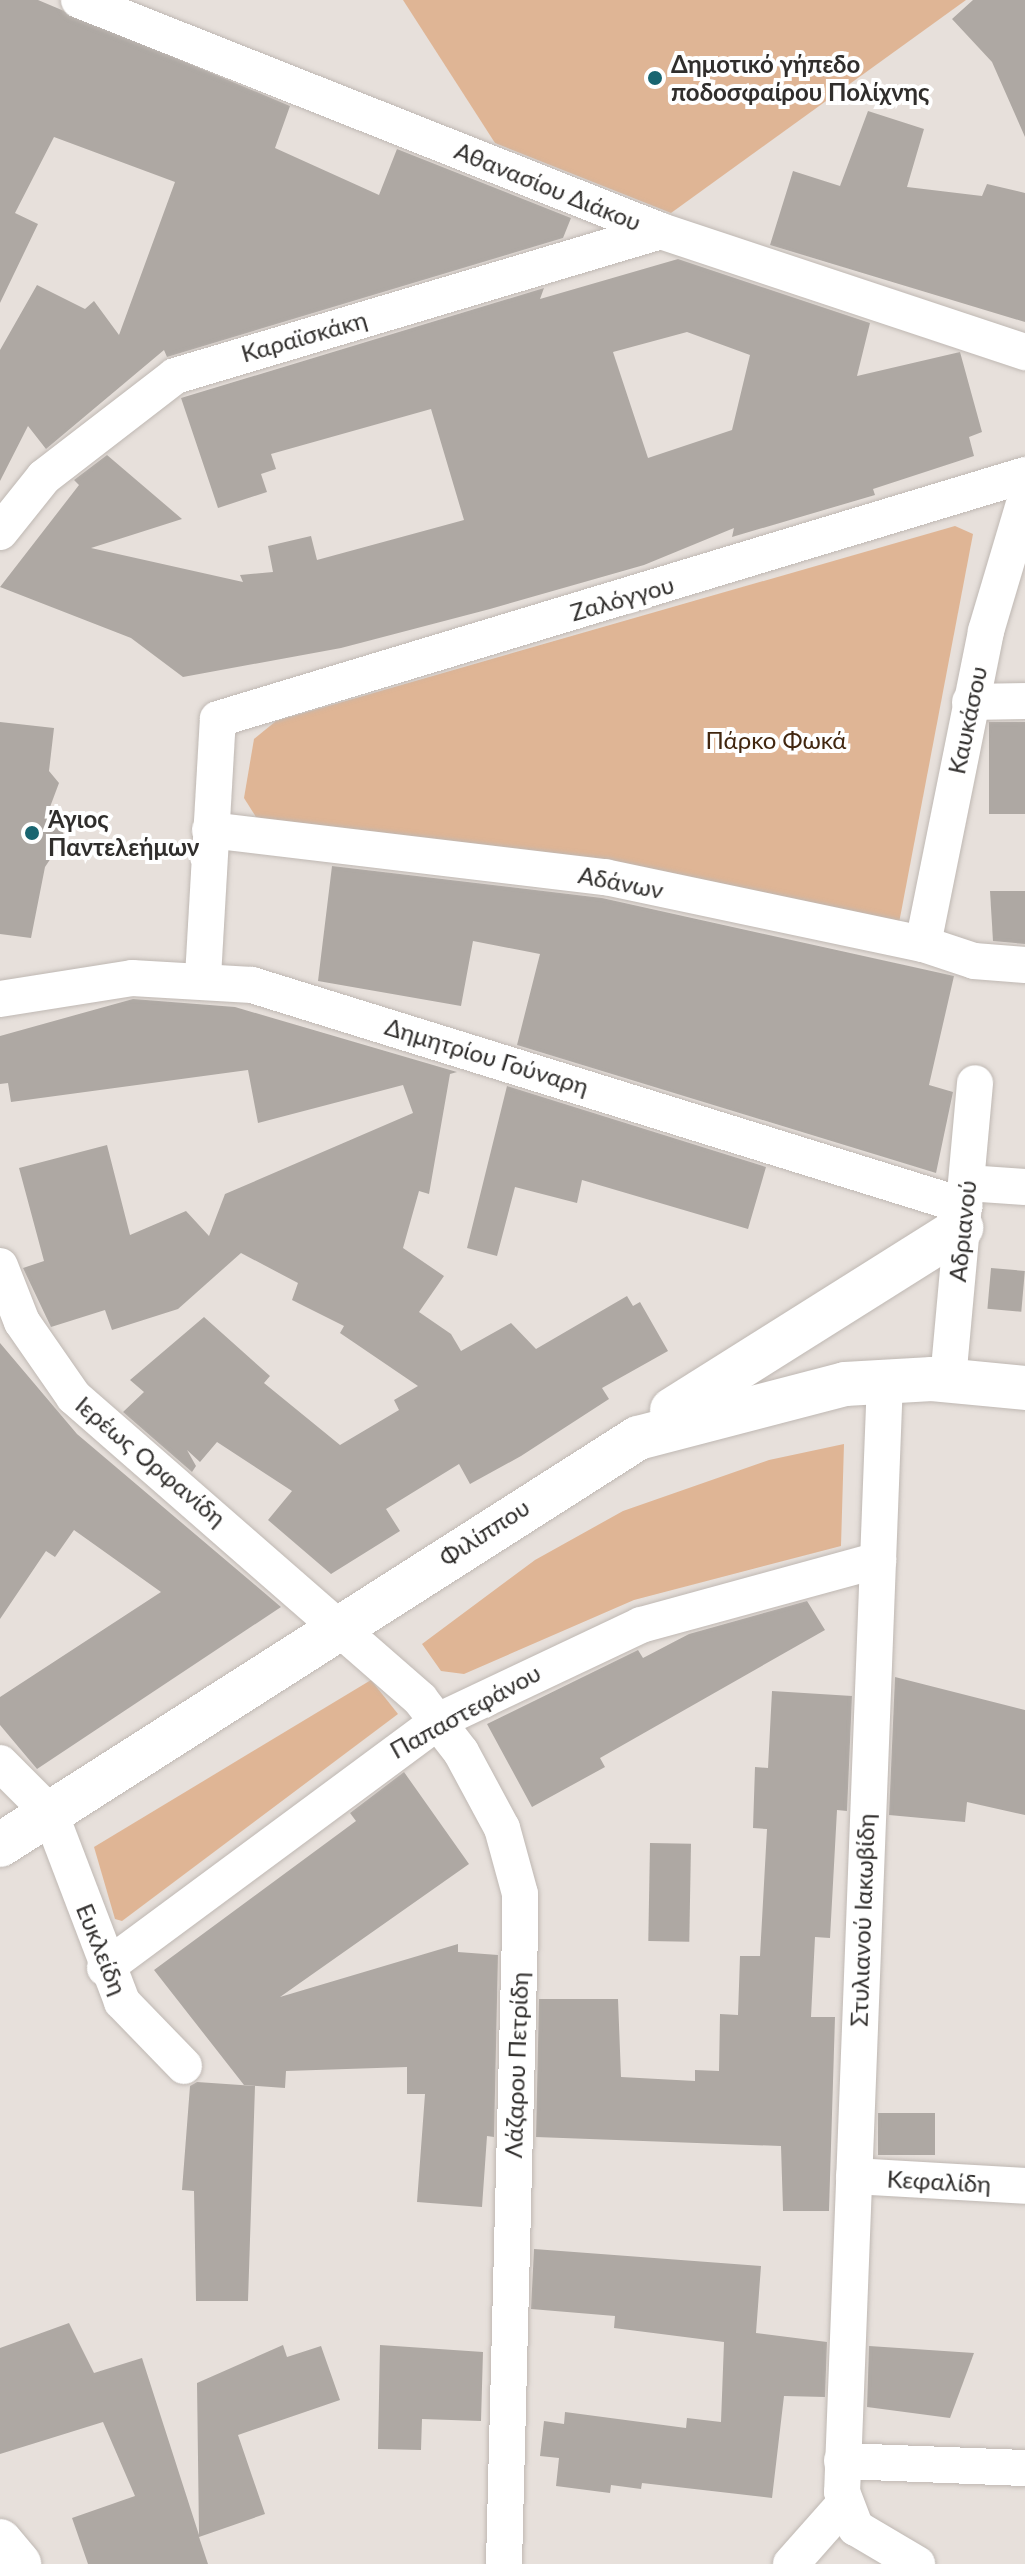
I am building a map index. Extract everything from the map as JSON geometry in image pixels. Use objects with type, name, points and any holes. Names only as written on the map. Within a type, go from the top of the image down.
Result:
[{"type":"street","name":"Αθανασίου Διάκου","points":[[79,0],[661,231],[1025,352]]},
{"type":"street","name":"Καραϊσκάκη","points":[[0,532],[44,477],[175,376],[661,231]]},
{"type":"street","name":"Ζαλόγγου","points":[[210,830],[218,719],[1025,475]]},
{"type":"street","name":"Καυκάσου","points":[[923,944],[970,702],[1025,500]]},
{"type":"street","points":[[970,702],[1025,701]]},
{"type":"street","points":[[203,977],[210,830]]},
{"type":"street","name":"Αδάνων","points":[[210,830],[605,877],[923,944],[974,961],[1025,965]]},
{"type":"street","name":"Δημητρίου Γούναρη","points":[[0,999],[101,981],[203,977],[292,995],[964,1206],[1025,1187]]},
{"type":"street","name":"Αδριανού","points":[[948,1380],[975,1083]]},
{"type":"street","points":[[617,1448],[964,1206]]},
{"type":"street","name":"Ιερέως Ορφανίδη","points":[[0,1266],[22,1322],[74,1397],[343,1625]]},
{"type":"street","name":"Φιλίππου","points":[[0,1845],[617,1448],[727,1410],[885,1380],[948,1380],[1025,1388]]},
{"type":"street","name":"Στυλιανού Ιακωβίδη","points":[[844,2504],[842,2461],[885,1380]]},
{"type":"street","name":"Παπαστεφάνου","points":[[105,1968],[440,1720],[641,1625],[878,1560]]},
{"type":"street","name":"Λάζαρου Πετρίδη","points":[[343,1625],[440,1720],[502,1828],[520,1894],[504,2564]]},
{"type":"street","points":[[0,1763],[50,1813]]},
{"type":"street","name":"Ευκλείδη","points":[[50,1813],[105,1968],[122,2002],[184,2066]]},
{"type":"street","name":"Κεφαλίδη","points":[[854,2176],[1025,2186]]},
{"type":"street","points":[[842,2461],[1025,2468]]},
{"type":"street","points":[[791,2564],[844,2504],[869,2539],[917,2564]]},
{"type":"street","points":[[0,2541],[19,2564]]},
{"type":"green space","name":"Δημοτικό γήπεδο ποδοσφαίρου Πολίχνης","points":[[403,0],[966,0],[671,213],[495,143]]},
{"type":"green space","name":"Πάρκο Φωκά","points":[[955,526],[973,534],[899,923],[272,821],[256,817],[244,798],[254,739],[276,721]]},
{"type":"green space","points":[[844,1444],[841,1546],[634,1600],[464,1674],[441,1671],[422,1644],[535,1560],[623,1511],[769,1460]]},
{"type":"green space","points":[[371,1680],[398,1714],[122,1921],[115,1919],[94,1847]]},
{"type":"building","points":[[0,0],[38,0],[290,106],[275,148],[379,195],[397,149],[571,218],[563,238],[167,357],[164,350],[46,449],[28,426],[0,481],[0,350],[37,285],[85,309],[94,301],[119,335],[175,182],[54,137],[15,213],[38,224],[0,303]]},
{"type":"building","points":[[973,0],[1025,0],[1025,137],[992,62],[952,19]]},
{"type":"building","points":[[868,111],[924,129],[907,187],[982,196],[987,184],[1025,193],[1025,322],[770,245],[793,171],[840,186]]},
{"type":"building","points":[[678,259],[870,323],[857,376],[960,352],[982,432],[969,437],[974,456],[873,489],[875,495],[732,537],[734,528],[644,565],[490,609],[341,648],[183,677],[131,638],[0,587],[79,485],[74,480],[107,455],[182,519],[91,548],[243,582],[240,575],[273,572],[268,546],[311,536],[317,560],[464,520],[431,409],[271,454],[276,469],[261,474],[267,492],[218,508],[181,398],[544,288],[540,299]],"holes":[[[687,332],[750,355],[732,430],[648,458],[613,352]]]},
{"type":"building","name":"Άγιος Παντελεήμων","points":[[0,722],[54,728],[49,771],[59,783],[50,807],[65,837],[45,867],[31,938],[0,934]]},
{"type":"building","points":[[989,722],[1025,722],[1025,814],[989,814]]},
{"type":"building","points":[[332,866],[602,898],[954,976],[929,1085],[953,1092],[936,1173],[517,1045],[540,954],[473,941],[461,1006],[318,981]]},
{"type":"building","points":[[990,891],[1025,891],[1025,944],[993,941]]},
{"type":"building","points":[[133,999],[235,1007],[457,1072],[450,1074],[429,1194],[419,1191],[403,1248],[444,1276],[419,1312],[451,1334],[461,1351],[511,1323],[536,1349],[627,1296],[633,1306],[640,1302],[668,1351],[602,1388],[609,1399],[521,1456],[470,1484],[459,1464],[386,1509],[400,1531],[331,1574],[268,1520],[292,1491],[217,1442],[200,1462],[187,1450],[196,1466],[192,1472],[123,1412],[144,1392],[130,1380],[204,1317],[270,1376],[264,1383],[340,1445],[399,1410],[394,1400],[418,1386],[340,1333],[344,1326],[292,1300],[298,1283],[241,1253],[178,1309],[112,1330],[105,1310],[51,1327],[23,1268],[44,1261],[19,1168],[107,1145],[130,1235],[186,1211],[209,1236],[225,1194],[413,1113],[403,1085],[258,1123],[248,1070],[11,1102],[8,1083],[0,1084],[0,1036]]},
{"type":"building","points":[[507,1086],[766,1167],[748,1229],[582,1180],[577,1203],[515,1187],[497,1256],[467,1248]]},
{"type":"building","points":[[991,1268],[1025,1271],[1021,1312],[987,1309]]},
{"type":"building","points":[[0,1343],[77,1434],[281,1607],[37,1769],[0,1725],[0,1697],[161,1592],[74,1530],[55,1557],[46,1551],[0,1619]]},
{"type":"building","points":[[807,1601],[825,1630],[600,1758],[605,1767],[532,1807],[487,1724],[638,1650],[643,1658],[689,1634]]},
{"type":"building","points":[[895,1677],[1025,1710],[1025,1815],[967,1802],[965,1822],[889,1815]]},
{"type":"building","points":[[772,1691],[852,1696],[847,1811],[837,1810],[830,1938],[815,1937],[811,2017],[835,2017],[829,2211],[783,2211],[781,2146],[536,2137],[539,1999],[618,1999],[621,2077],[695,2081],[695,2070],[719,2071],[720,2014],[738,2015],[740,1956],[760,1956],[767,1829],[753,1828],[755,1767],[768,1768]]},
{"type":"building","points":[[404,1772],[469,1864],[280,1997],[458,1944],[458,1952],[498,1955],[494,2137],[487,2136],[482,2207],[417,2202],[425,2094],[407,2094],[407,2067],[286,2071],[285,2088],[244,2085],[154,1970],[356,1821],[350,1813]]},
{"type":"building","points":[[650,1843],[691,1844],[689,1942],[648,1941]]},
{"type":"building","points":[[197,2082],[255,2086],[248,2301],[196,2301],[194,2191],[182,2190],[190,2086]]},
{"type":"building","points":[[878,2113],[935,2113],[935,2155],[878,2155]]},
{"type":"building","points":[[534,2249],[761,2266],[756,2333],[827,2342],[825,2397],[784,2396],[772,2498],[642,2483],[641,2489],[611,2485],[610,2493],[556,2486],[559,2458],[540,2456],[544,2421],[564,2424],[565,2412],[686,2428],[687,2418],[721,2422],[724,2342],[614,2328],[615,2316],[531,2309]]},
{"type":"building","points":[[69,2323],[94,2373],[142,2358],[199,2535],[197,2383],[283,2345],[287,2357],[321,2346],[340,2400],[238,2435],[265,2514],[199,2537],[208,2564],[88,2564],[72,2518],[135,2496],[103,2422],[0,2454],[0,2348]]},
{"type":"building","points":[[380,2345],[483,2352],[481,2421],[422,2419],[421,2450],[378,2449]]},
{"type":"building","points":[[869,2346],[974,2353],[950,2418],[867,2407]]},
{"type":"place","name":"Δημοτικό γήπεδο ποδοσφαίρου Πολίχνης","points":[[655,78]]},
{"type":"place","name":"Άγιος Παντελεήμων","points":[[32,833]]}]
